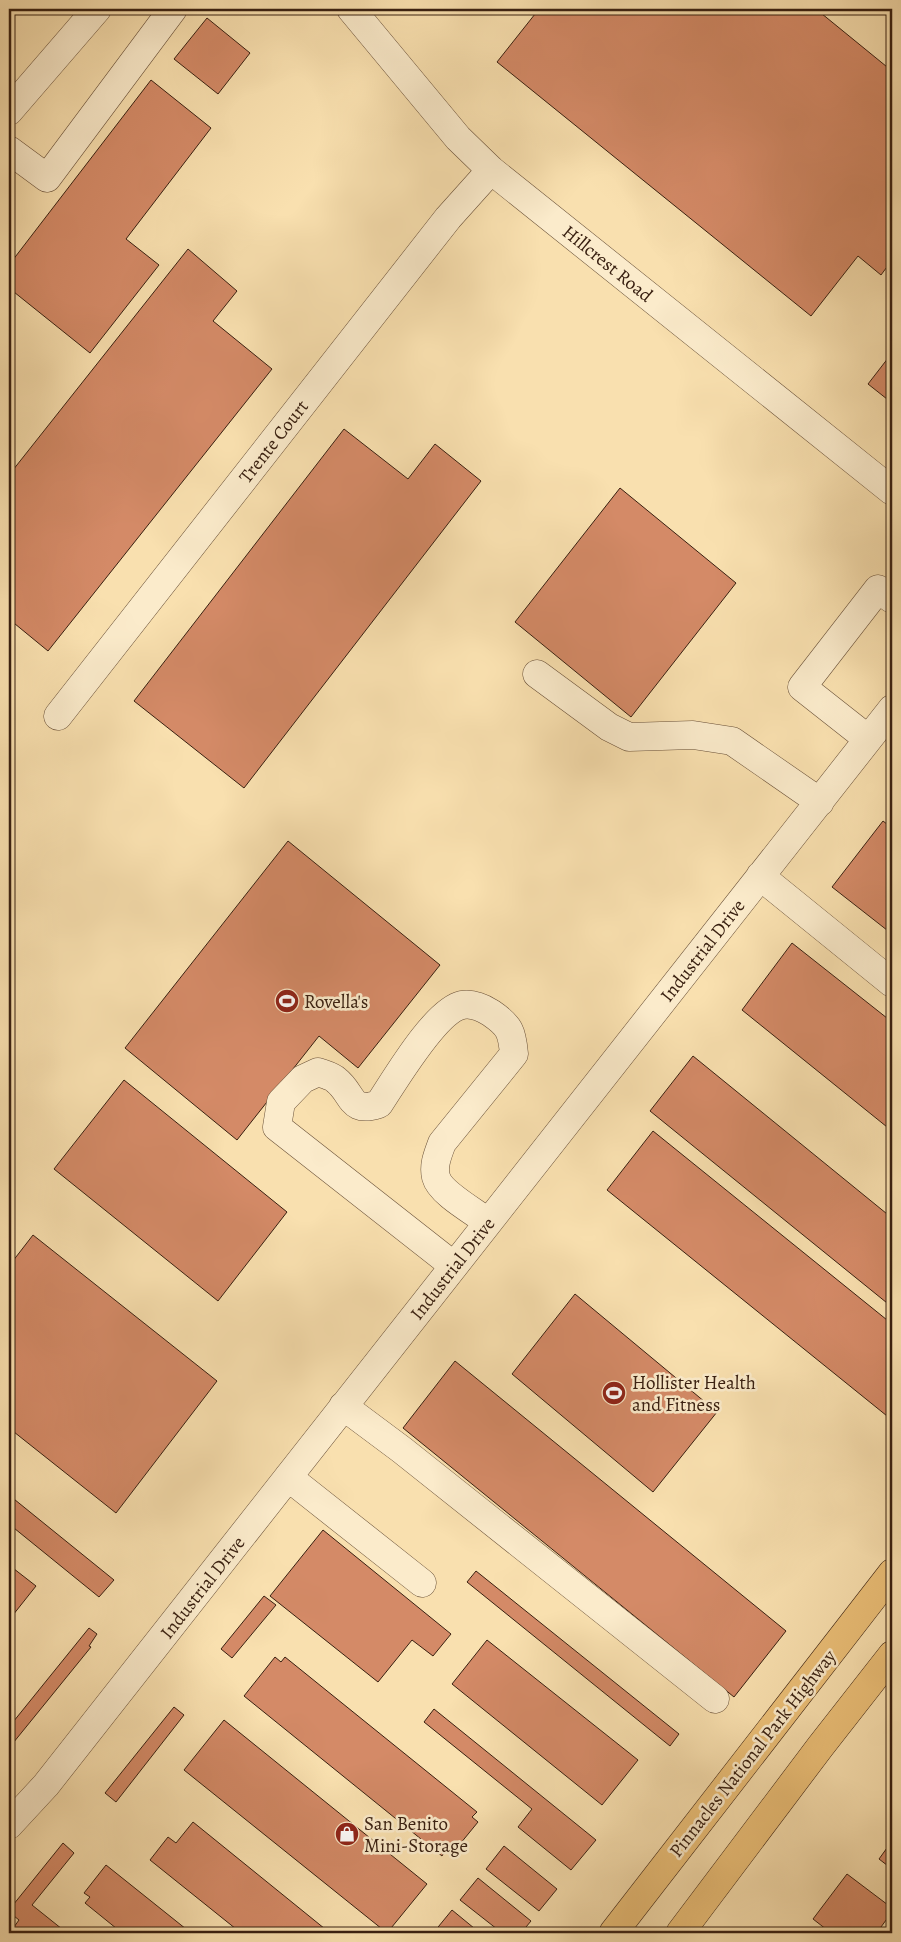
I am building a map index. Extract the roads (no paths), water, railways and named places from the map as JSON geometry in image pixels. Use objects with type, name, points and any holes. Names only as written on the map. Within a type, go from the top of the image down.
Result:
[{"type":"main road","name":"Pinnacles National Park Highway","points":[[613,1933],[892,1573]]},
{"type":"main road","points":[[680,1933],[820,1746],[892,1655]]},
{"type":"street","points":[[9,111],[97,9]]},
{"type":"street","points":[[9,150],[47,178],[173,9]]},
{"type":"street","name":"Hillcrest Road","points":[[350,9],[458,138],[491,170],[892,491]]},
{"type":"street","name":"Trente Court","points":[[58,716],[448,218],[491,170]]},
{"type":"street","points":[[868,739],[802,687],[878,588],[892,599]]},
{"type":"street","points":[[537,674],[609,727],[629,737],[693,735],[732,742],[820,802]]},
{"type":"street","name":"Industrial Drive","points":[[9,1825],[46,1785],[892,709]]},
{"type":"street","points":[[760,876],[892,983]]},
{"type":"street","points":[[454,1266],[277,1127],[281,1102],[302,1079],[318,1072],[336,1079],[354,1104],[368,1108],[379,1104],[431,1027],[462,1005],[481,1007],[501,1020],[512,1033],[514,1054],[442,1143],[436,1160],[436,1177],[442,1188],[488,1222]]},
{"type":"street","points":[[344,1406],[715,1699]]},
{"type":"street","points":[[288,1477],[422,1583]]},
{"type":"place","name":"Rovella's","points":[[287,1001]]},
{"type":"place","name":"Hollister Health and Fitness","points":[[614,1393]]},
{"type":"place","name":"San Benito Mini-Storage","points":[[347,1834]]}]
